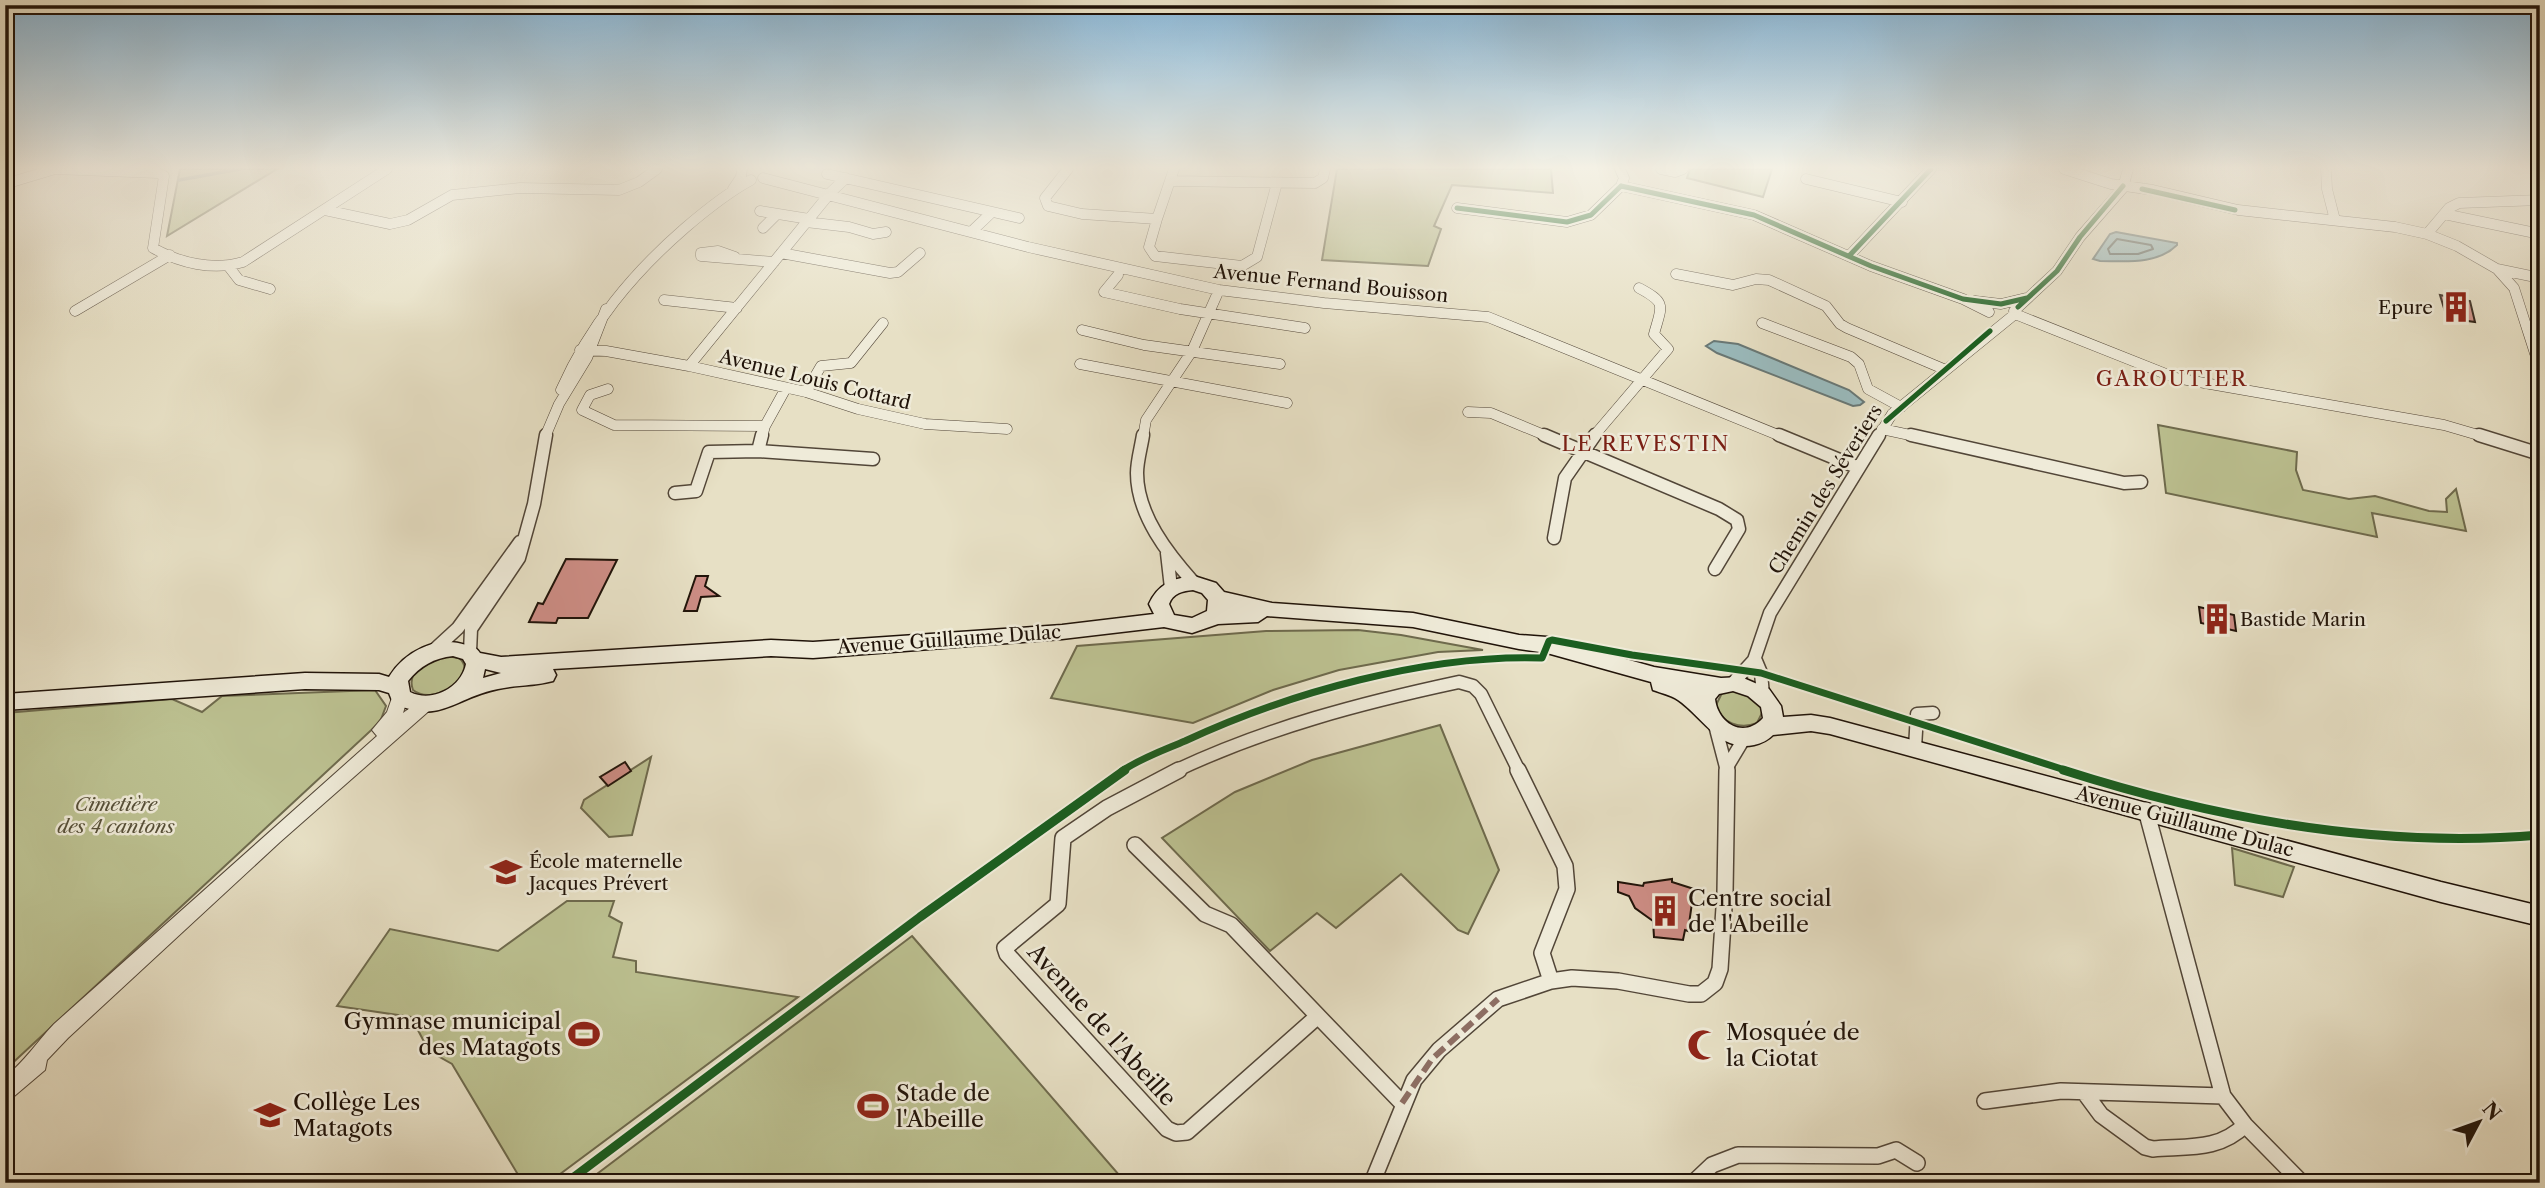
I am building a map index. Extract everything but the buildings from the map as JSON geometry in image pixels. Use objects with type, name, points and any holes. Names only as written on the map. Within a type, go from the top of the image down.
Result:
[{"type":"main road","points":[[1194,583],[1209,588],[1216,608]]},
{"type":"main road","name":"Avenue Guillaume Dulac","points":[[458,693],[526,676],[689,659],[772,658],[808,650],[1090,628],[1165,604],[1194,583]]},
{"type":"main road","name":"Avenue Guillaume Dulac","points":[[1165,604],[1190,627],[1208,622],[1216,608],[1259,615],[1431,624],[1547,645],[1654,675],[1726,684]]},
{"type":"main road","name":"Avenue Guillaume Dulac","points":[[1519,642],[1544,654],[1672,687],[1710,717]]},
{"type":"main road","points":[[5,702],[305,681],[379,682],[399,692],[414,705],[424,705],[448,699],[474,677],[473,656],[453,648],[433,651],[411,663],[305,681]]},
{"type":"main road","name":"Avenue Guillaume Dulac","points":[[473,656],[501,665],[689,659]]},
{"type":"main road","points":[[399,692],[402,674],[411,663]]},
{"type":"main road","points":[[1726,684],[1749,687],[1765,697],[1774,714],[1770,727],[1764,733],[1745,737],[1735,735],[1710,717],[1704,699],[1710,690],[1726,684]]},
{"type":"main road","name":"Avenue Guillaume Dulac","points":[[1765,697],[1830,726]]},
{"type":"main road","name":"Avenue Guillaume Dulac","points":[[1770,727],[1798,723],[1830,726],[2441,892],[2540,916]]},
{"type":"street","points":[[156,224],[152,243],[155,250],[216,268],[243,262],[302,224]]},
{"type":"street","points":[[473,656],[471,629],[519,558],[534,504],[545,437],[583,354],[594,323],[653,256],[691,224]]},
{"type":"street","points":[[763,228],[767,224]]},
{"type":"street","points":[[689,366],[804,224]]},
{"type":"street","points":[[834,224],[873,234],[886,232]]},
{"type":"street","name":"Avenue Fernand Bouisson","points":[[946,224],[1027,247],[1219,290],[1324,303],[1488,317],[1859,468]]},
{"type":"street","points":[[972,231],[979,224]]},
{"type":"street","points":[[1155,224],[1149,247],[1155,256],[1234,265],[1249,264],[1257,257],[1266,224]]},
{"type":"street","points":[[1775,224],[1849,256],[1963,299],[2012,314],[2166,375],[2444,425],[2540,454]]},
{"type":"street","points":[[1849,256],[1880,224]]},
{"type":"street","name":"Chemin des Séveriers","points":[[1765,697],[1756,661],[1762,631],[1770,613],[1892,414],[2012,314],[2057,271],[2091,224]]},
{"type":"street","points":[[2382,224],[2427,234],[2457,246],[2497,269],[2540,278]]},
{"type":"street","points":[[2427,234],[2435,224]]},
{"type":"street","points":[[2494,224],[2540,234]]},
{"type":"street","points":[[735,257],[777,258],[890,273],[898,272],[920,253]]},
{"type":"street","points":[[75,311],[170,256]]},
{"type":"street","points":[[229,267],[230,274],[236,280],[270,289]]},
{"type":"street","points":[[2497,269],[2514,288],[2540,369]]},
{"type":"street","points":[[1676,274],[1733,285],[1756,279],[1769,280],[1826,306],[1847,328],[1946,370]]},
{"type":"street","points":[[1118,275],[1104,292],[1209,314],[1305,328]]},
{"type":"street","points":[[1554,538],[1565,478],[1581,452],[1668,349],[1654,334],[1662,306],[1659,299],[1639,288]]},
{"type":"street","points":[[1194,583],[1167,553],[1144,506],[1137,474],[1146,419],[1192,351],[1219,290]]},
{"type":"street","name":"Chemin des Séveriers","points":[[1993,308],[2026,298]]},
{"type":"street","points":[[664,300],[737,309]]},
{"type":"street","points":[[1990,331],[1993,308]]},
{"type":"street","points":[[806,392],[821,366],[851,363],[883,323]]},
{"type":"street","points":[[1762,323],[1851,357],[1859,364],[1868,389],[1900,407]]},
{"type":"street","points":[[1082,330],[1144,345],[1280,364]]},
{"type":"street","name":"Avenue Louis Cottard","points":[[583,354],[617,354],[689,366],[806,392],[858,409],[925,424],[1007,429]]},
{"type":"street","points":[[1080,364],[1166,378],[1171,382],[1287,403]]},
{"type":"street","points":[[758,451],[765,426],[786,388]]},
{"type":"street","points":[[608,389],[591,394],[582,405],[582,410],[614,425],[765,426]]},
{"type":"street","points":[[1468,412],[1491,414],[1719,509],[1737,520],[1739,528],[1714,569]]},
{"type":"street","points":[[1882,429],[2124,482],[2141,482]]},
{"type":"street","points":[[675,493],[696,491],[709,452],[758,451],[813,458],[844,457],[863,462],[873,459]]},
{"type":"street","points":[[433,651],[457,628],[524,536]]},
{"type":"street","points":[[1165,604],[1167,553]]},
{"type":"street","points":[[1726,684],[1756,661]]},
{"type":"street","name":"Avenue de l'Abeille","points":[[1318,1016],[1188,1132],[1176,1133],[1167,1129],[1014,962],[1005,948],[1058,904],[1063,838],[1107,808],[1178,770],[1262,735],[1350,706],[1459,682],[1472,685],[1481,694],[1565,866],[1567,889],[1542,953],[1551,981]]},
{"type":"street","points":[[291,821],[394,715],[399,692]]},
{"type":"street","points":[[5,1091],[49,1049],[68,1036],[91,1006],[291,821],[424,705]]},
{"type":"street","points":[[1914,748],[1917,714],[1933,713]]},
{"type":"street","points":[[1372,1183],[1414,1080],[1438,1050],[1498,999],[1551,981],[1592,978],[1689,994],[1701,994],[1711,989],[1719,977],[1720,969],[1725,892],[1727,767],[1710,717]]},
{"type":"street","points":[[1727,767],[1745,737]]},
{"type":"street","points":[[2146,810],[2223,1096],[2245,1125],[2302,1183]]},
{"type":"street","points":[[1135,845],[1205,914],[1231,925],[1402,1104]]},
{"type":"street","points":[[1984,1101],[2061,1091],[2223,1096]]},
{"type":"street","points":[[2084,1092],[2086,1101],[2095,1110],[2145,1147],[2153,1149],[2217,1144],[2233,1137],[2245,1125]]},
{"type":"street","points":[[1693,1183],[1696,1176],[1707,1169],[1729,1156],[1738,1155],[1878,1156],[1896,1150],[1917,1163]]},
{"type":"green space","points":[[169,224],[186,224],[167,236]]},
{"type":"green space","points":[[1328,224],[1435,224],[1441,229],[1428,266],[1322,260]]},
{"type":"green space","points":[[2158,425],[2297,452],[2296,470],[2303,490],[2349,499],[2375,496],[2429,511],[2447,512],[2446,499],[2456,489],[2466,531],[2372,513],[2377,537],[2166,493]]},
{"type":"green space","points":[[1358,630],[1483,650],[1438,652],[1339,670],[1273,690],[1193,723],[1051,698],[1077,646],[1266,631]]},
{"type":"green space","points":[[446,656],[459,658],[464,665],[460,681],[443,692],[432,695],[413,690],[413,677],[416,672]]},
{"type":"green space","name":"Cimetière des 4 cantons","points":[[375,690],[386,706],[380,722],[5,1070],[5,713],[172,699],[202,712],[222,696]]},
{"type":"green space","points":[[1729,690],[1745,693],[1758,701],[1763,711],[1757,723],[1738,725],[1722,716],[1716,705],[1722,693]]},
{"type":"green space","points":[[1440,725],[1499,870],[1468,934],[1458,930],[1401,874],[1336,928],[1317,913],[1270,951],[1162,838],[1235,792],[1312,760]]},
{"type":"green space","points":[[651,757],[632,835],[609,837],[581,808],[584,800]]},
{"type":"green space","points":[[2232,848],[2294,867],[2283,897],[2235,885]]},
{"type":"green space","name":"Gymnase municipal des Matagots","points":[[567,901],[614,901],[609,916],[622,923],[613,957],[636,961],[636,972],[798,997],[548,1183],[523,1183],[452,1064],[429,1051],[411,1017],[337,1006],[390,929],[498,951]]},
{"type":"green space","name":"Stade de l'Abeille","points":[[912,936],[1126,1183],[585,1183]]},
{"type":"water","points":[[2116,232],[2177,245],[2150,259],[2093,259],[2110,234]]},
{"type":"water","points":[[1714,341],[1738,344],[1849,390],[1864,402],[1853,406],[1717,353],[1706,346]]},
{"type":"marked path","points":[[1402,1103],[1432,1059],[1498,999]]},
{"type":"cycle path","points":[[1776,224],[1871,266],[1963,299],[2001,304],[2027,298]]},
{"type":"cycle path","points":[[1849,256],[1879,224]]},
{"type":"cycle path","points":[[2018,307],[2057,271],[2091,224]]},
{"type":"cycle path","points":[[1886,421],[1990,331]]},
{"type":"cycle path","points":[[566,1183],[920,917],[1130,766],[1232,719],[1334,685],[1437,666],[1516,657],[1542,658],[1549,641],[1552,640],[1632,655],[1761,673],[2120,788],[2255,820],[2398,837],[2493,839],[2540,835]]},
{"type":"place","name":"Epure","points":[[2456,307]]},
{"type":"place","name":"Bastide Marin","points":[[2217,619]]},
{"type":"place","name":"École maternelle Jacques Prévert","points":[[506,872]]},
{"type":"place","name":"Centre social de l'Abeille","points":[[1665,911]]},
{"type":"place","name":"Gymnase municipal des Matagots","points":[[584,1034]]},
{"type":"place","name":"Mosquée de la Ciotat","points":[[1703,1045]]},
{"type":"place","name":"Stade de l'Abeille","points":[[873,1106]]},
{"type":"place","name":"Collège Les Matagots","points":[[270,1115]]},
{"type":"district","name":"GAROUTIER","points":[[2172,379]]},
{"type":"district","name":"LE REVESTIN","points":[[1646,444]]}]
